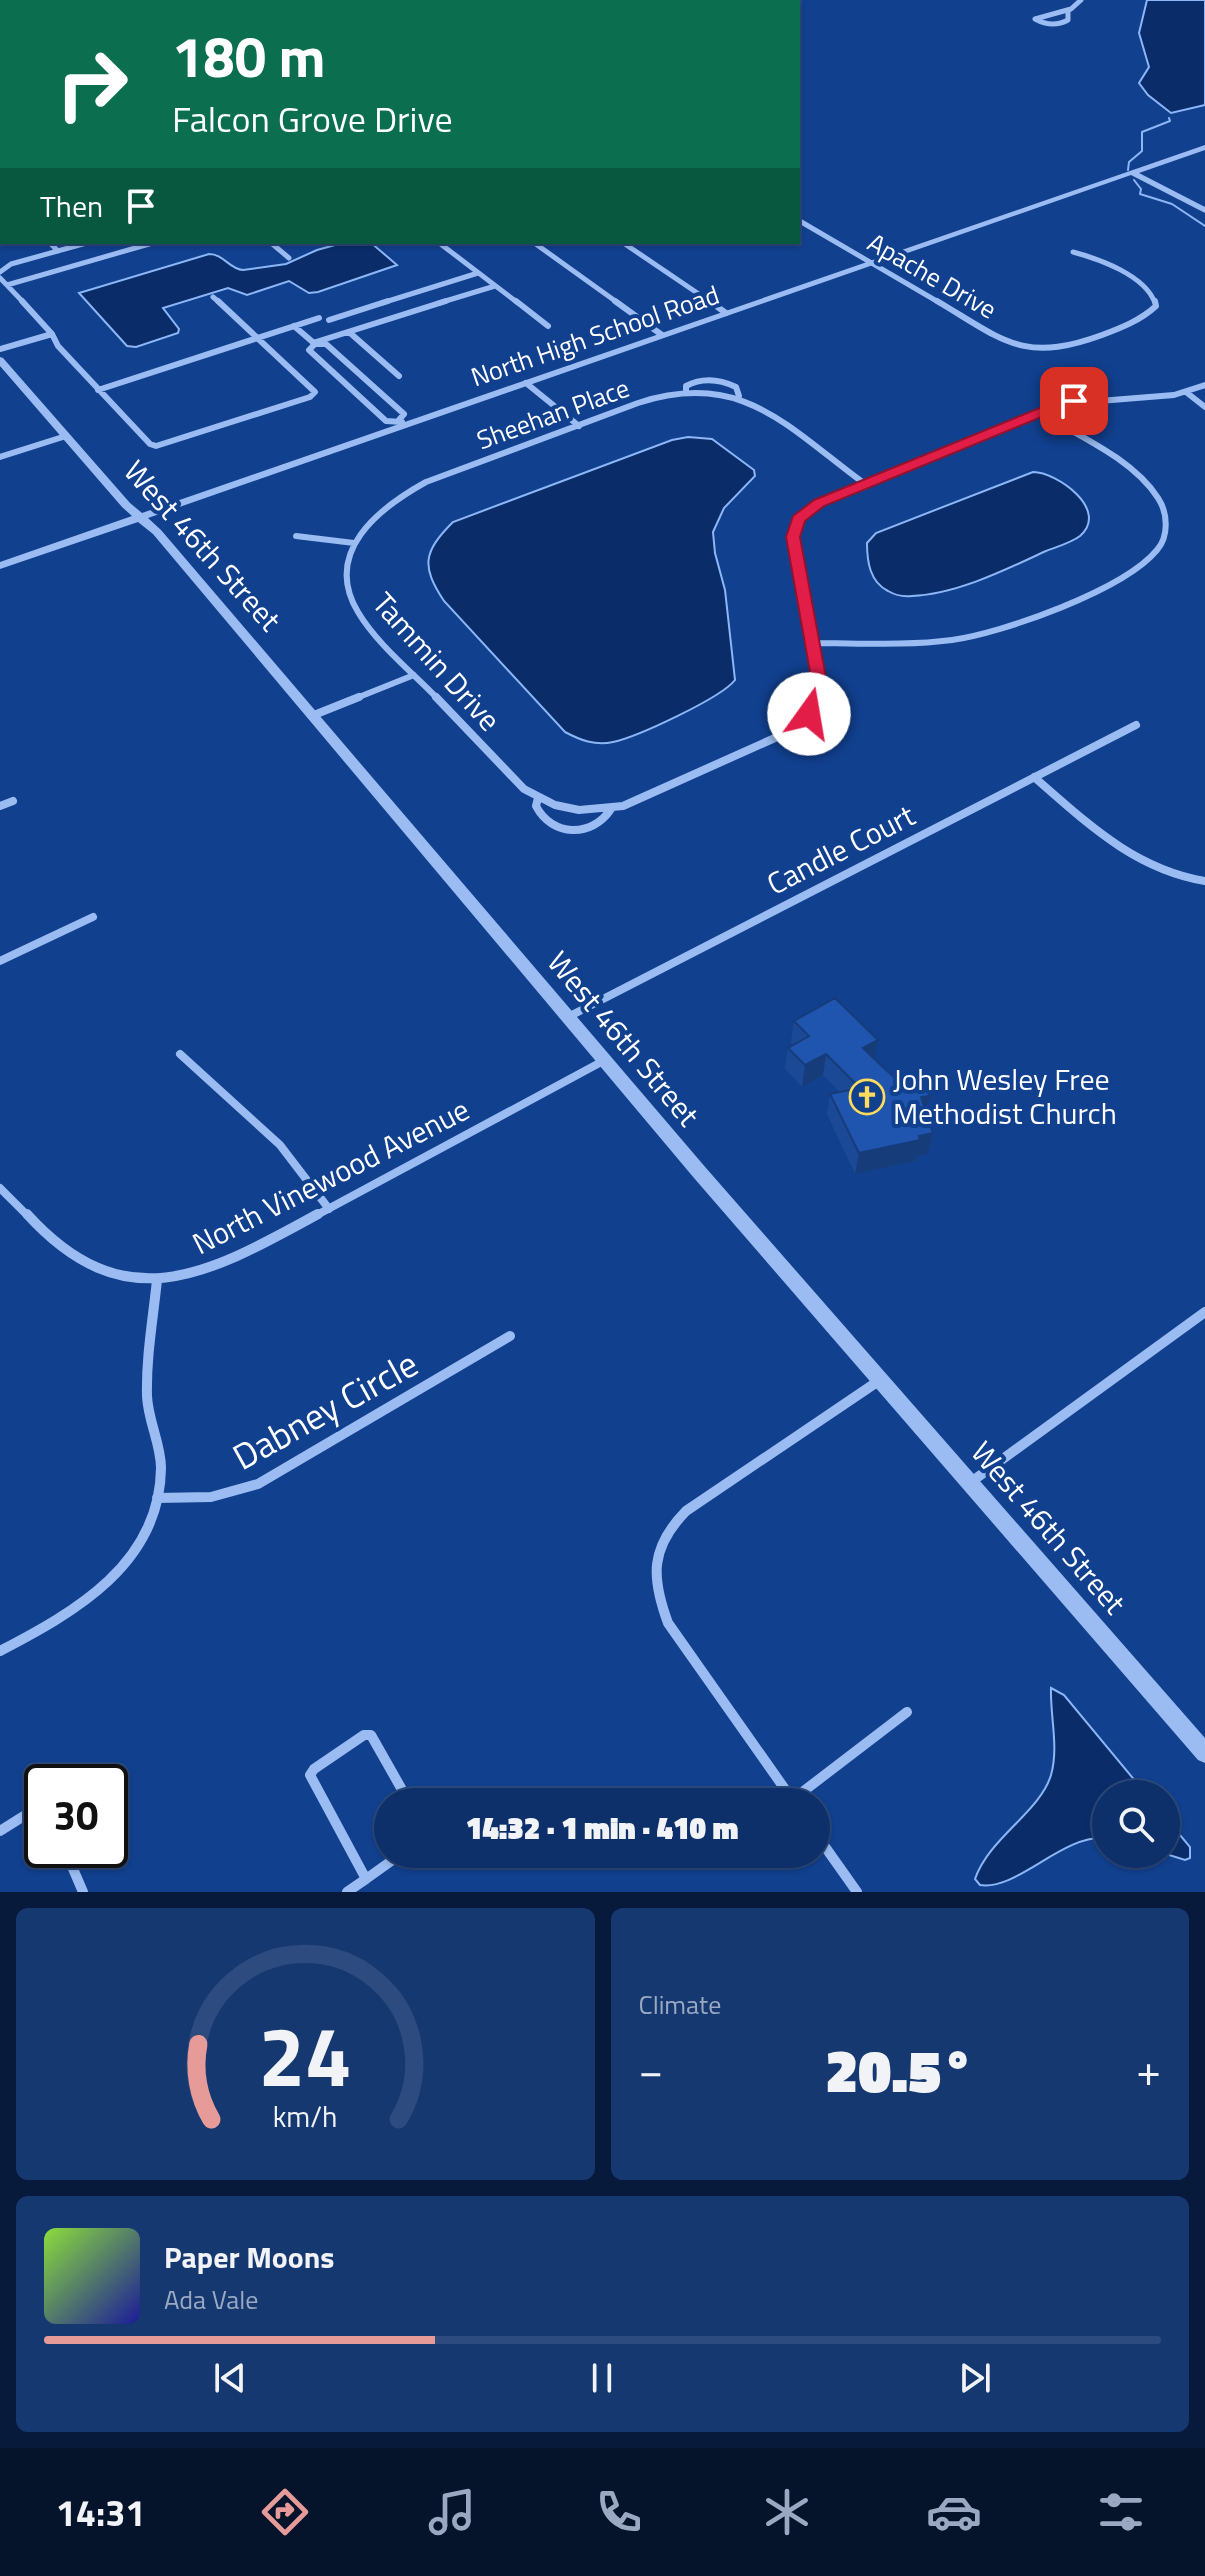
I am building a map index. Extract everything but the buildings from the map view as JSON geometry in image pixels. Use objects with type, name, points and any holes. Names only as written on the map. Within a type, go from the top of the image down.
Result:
[{"type":"street","points":[[1068,11],[1068,20],[1061,23],[1047,24],[1035,19],[1042,14],[1068,11],[1081,0]]},
{"type":"street","name":"North High School Road","points":[[0,566],[402,423],[526,383],[1205,147]]},
{"type":"street","points":[[1133,173],[1205,210]]},
{"type":"street","name":"Apache Drive","points":[[800,221],[1008,343],[1031,349],[1053,349],[1143,317],[1156,304],[1155,297],[1145,287],[1089,256],[1073,252]]},
{"type":"street","points":[[51,244],[58,251]]},
{"type":"street","points":[[77,244],[1,272],[7,285],[52,334],[58,346],[150,444],[156,446],[295,402],[315,392],[213,297]]},
{"type":"street","points":[[7,285],[149,244]]},
{"type":"street","points":[[272,244],[289,258]]},
{"type":"street","points":[[441,244],[548,326]]},
{"type":"street","points":[[536,244],[662,335]]},
{"type":"street","points":[[625,244],[726,313]]},
{"type":"street","points":[[329,320],[478,273]]},
{"type":"street","points":[[294,326],[314,344],[326,344],[404,414],[402,423],[386,421],[309,350],[314,344],[375,323],[495,286]]},
{"type":"street","points":[[360,310],[375,323]]},
{"type":"street","points":[[98,390],[319,318]]},
{"type":"street","points":[[349,332],[399,376]]},
{"type":"street","points":[[0,349],[52,334]]},
{"type":"street","name":"West 46th Street","points":[[0,360],[314,715],[568,1017],[1205,1753]]},
{"type":"street","points":[[347,385],[364,379]]},
{"type":"street","name":"Sheehan Place","points":[[354,543],[385,506],[436,478],[658,397],[686,391],[739,396],[737,388],[728,383],[698,380],[686,386],[686,391]]},
{"type":"street","points":[[526,383],[579,426]]},
{"type":"street","points":[[611,809],[605,819],[595,826],[566,830],[543,820],[536,806],[538,798],[579,810],[611,809],[639,801],[799,724],[812,711],[819,691],[794,528],[812,507],[1071,402],[1186,392],[1205,385]]},
{"type":"street","points":[[1186,392],[1205,407]]},
{"type":"street","points":[[739,396],[757,405],[865,484]]},
{"type":"street","points":[[812,643],[934,642],[973,637],[1009,627],[1141,565],[1161,545],[1166,524],[1158,497],[1143,480],[1040,413]]},
{"type":"street","points":[[0,457],[66,436]]},
{"type":"street","points":[[296,536],[354,543]]},
{"type":"street","name":"Tammin Drive","points":[[354,543],[347,576],[352,602],[361,618],[515,782],[538,798]]},
{"type":"street","points":[[314,715],[414,675]]},
{"type":"street","name":"Candle Court","points":[[568,1017],[1136,725]]},
{"type":"street","points":[[1034,777],[1139,862],[1171,875],[1205,881]]},
{"type":"street","points":[[0,806],[13,801]]},
{"type":"street","points":[[0,961],[93,917]]},
{"type":"street","points":[[180,1054],[267,1132],[306,1175],[329,1209]]},
{"type":"street","name":"North Vinewood Avenue","points":[[0,1188],[53,1242],[76,1259],[108,1274],[157,1280],[199,1273],[223,1265],[605,1060]]},
{"type":"street","points":[[0,1651],[68,1615],[107,1585],[137,1548],[150,1523],[157,1498],[159,1450],[147,1398],[157,1280]]},
{"type":"street","points":[[971,1482],[1205,1312]]},
{"type":"street","name":"Dabney Circle","points":[[157,1498],[211,1497],[258,1484],[510,1336]]},
{"type":"street","points":[[784,1788],[668,1623],[656,1589],[657,1557],[665,1536],[686,1511],[880,1380]]},
{"type":"street","points":[[810,1788],[907,1712]]},
{"type":"street","points":[[366,1879],[311,1780],[312,1771],[364,1735],[371,1735],[401,1788]]},
{"type":"street","points":[[0,1831],[24,1816]]},
{"type":"street","points":[[830,1854],[857,1892]]},
{"type":"street","points":[[73,1868],[83,1892]]},
{"type":"street","points":[[347,1892],[381,1868]]},
{"type":"water","points":[[1147,0],[1205,0],[1205,105],[1171,113],[1148,95],[1139,83],[1149,67],[1139,33]]},
{"type":"water","points":[[339,244],[372,244],[397,265],[318,292],[309,293],[289,281],[247,295],[228,288],[163,308],[179,329],[178,333],[136,347],[127,346],[79,293],[209,254],[219,256],[243,270],[286,264]]},
{"type":"water","points":[[688,437],[712,439],[754,470],[755,476],[724,508],[713,532],[725,590],[735,680],[697,706],[625,739],[606,743],[582,740],[565,732],[444,601],[431,578],[431,551],[453,522],[672,440]]},
{"type":"water","points":[[1033,472],[1055,478],[1085,504],[1089,515],[1088,526],[1080,536],[997,573],[946,591],[903,596],[888,591],[873,577],[867,543],[876,533]]},
{"type":"water","points":[[1051,1688],[1064,1695],[1134,1780],[1092,1780],[1092,1839],[1073,1844],[1009,1880],[980,1885],[975,1879],[982,1864],[1045,1788],[1051,1775],[1054,1743]]},
{"type":"water","points":[[1180,1835],[1190,1847],[1190,1858],[1180,1858]]},
{"type":"waterway","points":[[1128,170],[1129,162],[1142,151],[1142,132],[1170,121],[1169,118]]},
{"type":"waterway","points":[[1134,180],[1141,189],[1140,194],[1172,204],[1205,226]]},
{"type":"place","name":"John Wesley Free Methodist Church","points":[[867,1097]]},
{"type":"route","points":[[809,714],[817,700],[819,683],[793,537],[798,519],[819,503],[1074,401]]}]
